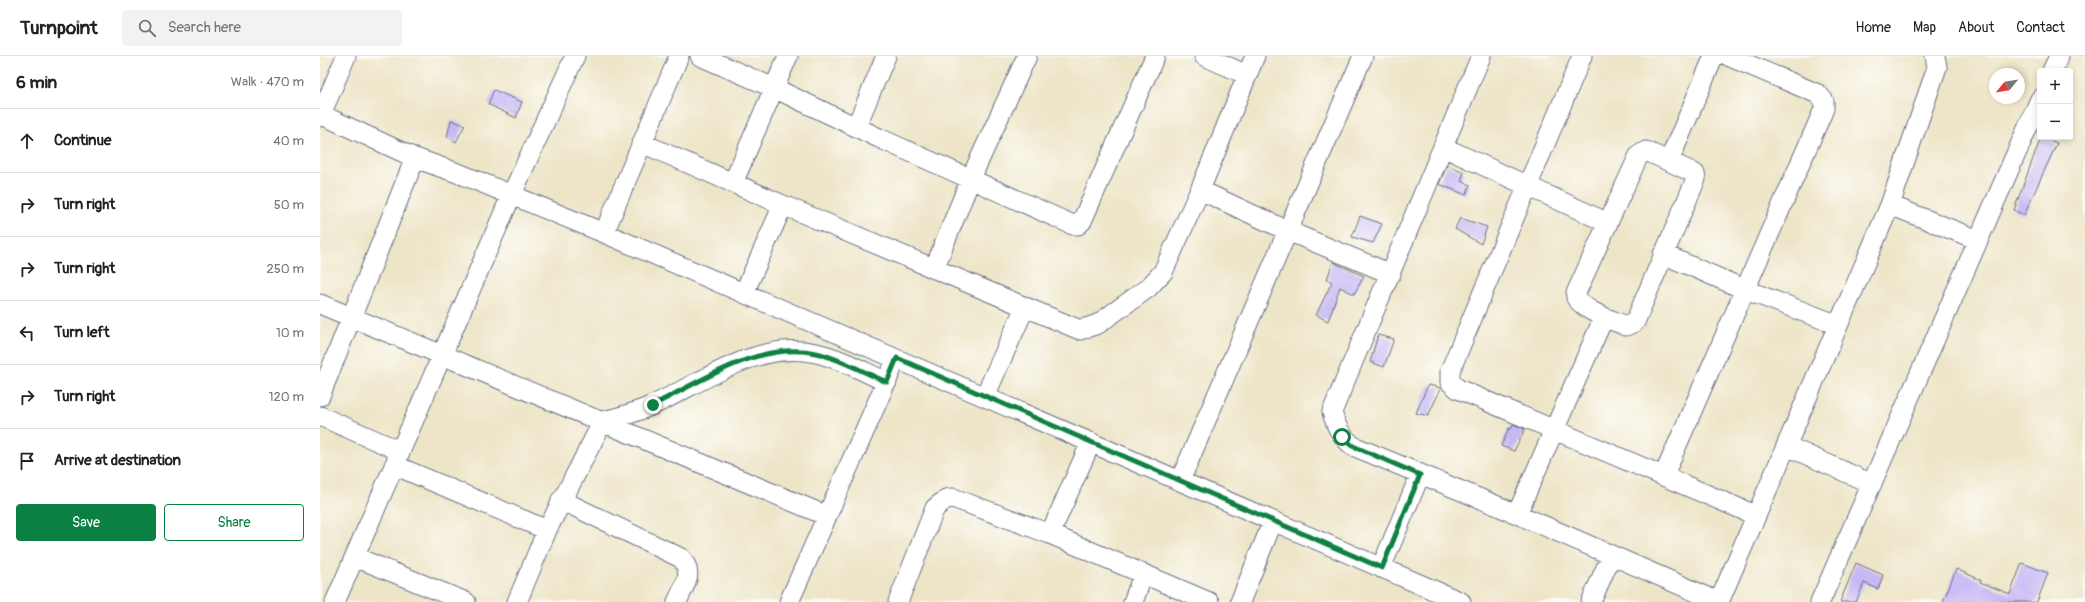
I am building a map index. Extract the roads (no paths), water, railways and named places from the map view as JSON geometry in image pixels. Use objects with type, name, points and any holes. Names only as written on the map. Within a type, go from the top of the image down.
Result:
[{"type":"street","points":[[346,56],[320,115],[415,158],[463,175],[604,233],[897,358],[1461,602]]},
{"type":"street","points":[[335,602],[511,196],[575,56]]},
{"type":"street","points":[[604,233],[679,56]]},
{"type":"street","points":[[700,56],[774,88],[856,127],[1073,225],[1078,225],[1082,221],[1155,56]]},
{"type":"street","points":[[733,183],[788,56]]},
{"type":"street","points":[[856,127],[886,56]]},
{"type":"street","points":[[934,269],[971,178],[1027,56]]},
{"type":"street","points":[[1204,56],[1247,75]]},
{"type":"street","points":[[642,143],[783,205],[1080,330],[1098,324],[1148,288],[1163,272],[1200,190],[1255,56]]},
{"type":"street","points":[[1180,481],[1363,56]]},
{"type":"street","points":[[1481,56],[1332,412],[1335,424],[1342,437],[1353,446],[1517,514],[1719,602],[1755,515],[1787,446],[1890,205],[1937,67],[1935,56]]},
{"type":"street","points":[[1582,56],[1450,370],[1450,382],[1458,389],[1554,431],[1755,515]]},
{"type":"street","points":[[1669,161],[1714,56]]},
{"type":"street","points":[[1664,476],[1824,108],[1824,101],[1818,94],[1728,56]]},
{"type":"street","points":[[2053,68],[2059,56]]},
{"type":"street","points":[[1820,602],[2038,104]]},
{"type":"street","points":[[1443,147],[1608,223]]},
{"type":"street","points":[[1646,151],[1695,174],[1696,179],[1635,322],[1626,326],[1604,317],[1580,303],[1576,298],[1576,293],[1608,223],[1642,153],[1646,151]]},
{"type":"street","points":[[320,396],[415,158]]},
{"type":"street","points":[[1200,190],[1391,274]]},
{"type":"street","points":[[744,293],[783,205]]},
{"type":"street","points":[[1890,205],[1978,240]]},
{"type":"street","points":[[1663,254],[1746,290],[1838,325]]},
{"type":"street","points":[[320,304],[603,421],[827,516]]},
{"type":"street","points":[[985,396],[1025,306]]},
{"type":"street","points":[[1517,514],[1604,317]]},
{"type":"street","points":[[517,602],[561,500],[603,421],[627,415],[653,405],[717,372],[757,356],[785,350],[816,353],[887,382]]},
{"type":"street","points":[[789,602],[897,358]]},
{"type":"street","points":[[320,416],[397,458],[547,530]]},
{"type":"street","points":[[1050,534],[1091,442]]},
{"type":"street","points":[[1787,446],[1872,484]]},
{"type":"street","points":[[1382,568],[1420,475]]},
{"type":"street","points":[[898,602],[935,508],[946,499],[953,498],[1050,534],[1209,602]]},
{"type":"street","points":[[561,500],[681,558],[688,566],[689,573],[677,602]]},
{"type":"street","points":[[1240,602],[1273,521]]},
{"type":"street","points":[[1591,602],[1611,556]]},
{"type":"street","points":[[355,557],[466,602]]},
{"type":"street","points":[[1133,602],[1143,575]]}]
